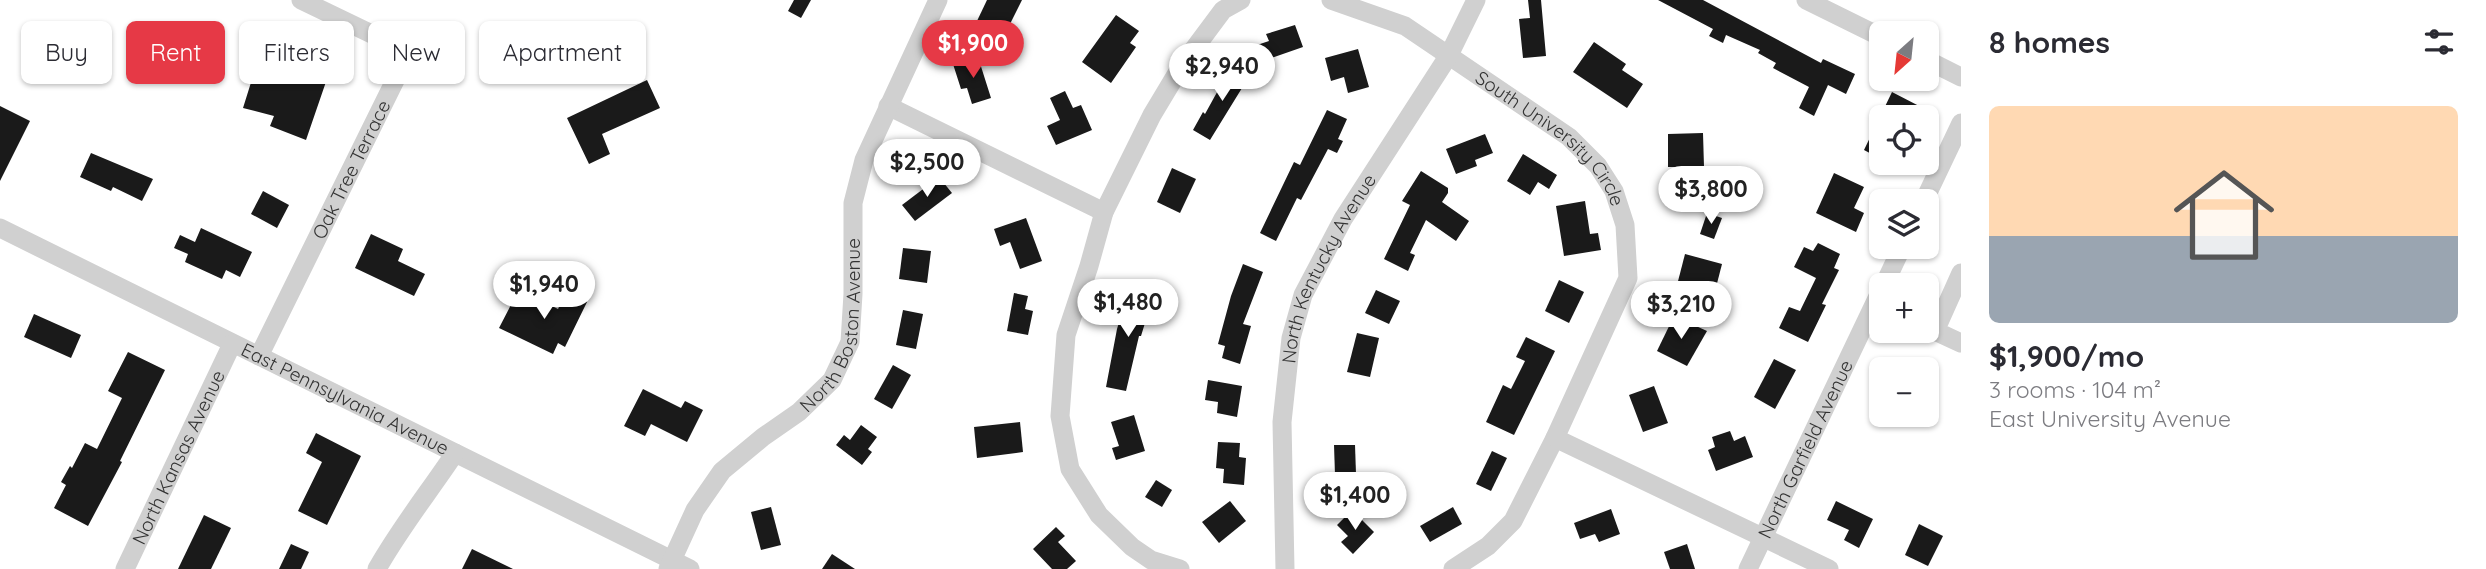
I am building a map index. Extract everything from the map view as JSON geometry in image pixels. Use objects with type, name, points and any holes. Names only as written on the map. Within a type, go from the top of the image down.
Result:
[{"type":"street","name":"Oak Tree Terrace","points":[[259,356],[409,52],[301,0]]},
{"type":"street","name":"North Boston Avenue","points":[[677,566],[695,510],[722,471],[807,404],[831,380],[850,342],[853,203],[864,160],[938,0]]},
{"type":"street","points":[[1180,569],[1151,560],[1132,547],[1099,515],[1070,469],[1060,416],[1066,335],[1104,212],[1152,115],[1182,65],[1223,10],[1241,0]]},
{"type":"street","name":"South University Circle","points":[[1331,0],[1405,26],[1569,136],[1598,166],[1614,191],[1625,225],[1628,278],[1555,438],[1513,521],[1488,546],[1453,569]]},
{"type":"street","name":"North Kentucky Avenue","points":[[1285,569],[1282,422],[1291,338],[1303,295],[1343,219],[1449,55],[1476,0]]},
{"type":"street","points":[[1806,0],[1869,31]]},
{"type":"street","points":[[1939,66],[1961,77]]},
{"type":"street","points":[[888,106],[1104,212]]},
{"type":"street","points":[[1930,189],[1961,123]]},
{"type":"street","name":"East Pennsylvania Avenue","points":[[0,228],[677,566]]},
{"type":"street","points":[[1961,273],[1935,331],[1961,343]]},
{"type":"street","name":"North Garfield Avenue","points":[[1748,569],[1869,315]]},
{"type":"street","name":"North Kansas Avenue","points":[[125,569],[232,344]]},
{"type":"street","points":[[1555,438],[1829,569]]},
{"type":"street","points":[[377,569],[394,538],[429,493],[455,453]]},
{"type":"building","points":[[794,0],[811,0],[801,18],[788,11]]},
{"type":"building","points":[[987,0],[1022,0],[1005,34],[977,21]]},
{"type":"building","points":[[1528,0],[1541,0],[1546,56],[1523,58],[1519,19],[1530,18]]},
{"type":"building","points":[[1658,0],[1703,0],[1821,63],[1823,59],[1855,74],[1846,94],[1828,85],[1814,116],[1799,108],[1809,87],[1773,68],[1776,63],[1758,53],[1760,50],[1726,35],[1723,43],[1709,36],[1713,29]]},
{"type":"building","points":[[1116,15],[1139,31],[1130,43],[1136,47],[1111,83],[1082,62]]},
{"type":"building","points":[[1295,25],[1303,47],[1260,62],[1254,46],[1269,41],[1266,34]]},
{"type":"building","points":[[1594,42],[1626,64],[1622,70],[1643,84],[1627,108],[1573,72]]},
{"type":"building","points":[[1358,49],[1369,87],[1348,93],[1344,77],[1331,81],[1325,58]]},
{"type":"building","points":[[978,57],[991,98],[972,104],[967,88],[961,89],[953,64]]},
{"type":"building","points":[[1232,65],[1250,75],[1210,140],[1193,130]]},
{"type":"building","points":[[646,80],[660,108],[602,134],[610,154],[589,164],[567,118],[639,84],[646,84]]},
{"type":"building","points":[[251,84],[325,84],[306,140],[270,126],[274,116],[243,108]]},
{"type":"building","points":[[1065,91],[1073,108],[1081,105],[1092,130],[1056,145],[1047,126],[1060,120],[1050,98]]},
{"type":"building","points":[[1892,92],[1917,105],[1886,105]]},
{"type":"building","points":[[0,106],[30,121],[0,181]]},
{"type":"building","points":[[1327,110],[1347,119],[1338,139],[1343,141],[1337,153],[1328,149],[1301,200],[1297,198],[1276,241],[1260,233],[1294,162],[1300,165]]},
{"type":"building","points":[[1703,133],[1704,167],[1668,167],[1668,134]]},
{"type":"building","points":[[1485,134],[1493,153],[1475,160],[1477,166],[1456,174],[1446,149]]},
{"type":"building","points":[[1869,140],[1869,153],[1864,150]]},
{"type":"building","points":[[91,153],[153,179],[142,201],[113,187],[111,191],[80,177]]},
{"type":"building","points":[[1523,154],[1557,175],[1549,189],[1538,182],[1530,195],[1507,181]]},
{"type":"building","points":[[1172,168],[1196,179],[1180,213],[1157,202]]},
{"type":"building","points":[[1421,171],[1448,188],[1442,202],[1469,221],[1456,241],[1426,220],[1410,253],[1415,255],[1408,271],[1384,259],[1410,205],[1402,201]]},
{"type":"building","points":[[1834,173],[1864,187],[1854,208],[1864,213],[1856,232],[1816,213]]},
{"type":"building","points":[[939,177],[952,193],[915,221],[902,205]]},
{"type":"building","points":[[263,191],[289,205],[277,228],[251,214]]},
{"type":"building","points":[[1585,201],[1590,234],[1598,233],[1601,250],[1564,256],[1556,206]]},
{"type":"building","points":[[1707,213],[1722,218],[1714,239],[1700,234]]},
{"type":"building","points":[[1026,218],[1042,261],[1020,269],[1010,242],[1000,246],[994,229]]},
{"type":"building","points":[[201,228],[252,252],[240,277],[226,270],[222,279],[185,262],[188,254],[174,248],[180,235],[195,242]]},
{"type":"building","points":[[371,234],[403,249],[398,261],[425,274],[414,296],[355,268]]},
{"type":"building","points":[[1818,243],[1840,254],[1834,268],[1839,270],[1822,304],[1826,305],[1808,342],[1779,328],[1789,307],[1800,311],[1816,278],[1794,267],[1804,247],[1813,251]]},
{"type":"building","points":[[903,248],[931,251],[927,283],[899,279]]},
{"type":"building","points":[[1685,254],[1722,264],[1713,299],[1676,289]]},
{"type":"building","points":[[1243,264],[1263,272],[1243,324],[1251,326],[1240,364],[1222,358],[1225,346],[1218,344]]},
{"type":"building","points":[[1559,280],[1584,292],[1569,323],[1545,311]]},
{"type":"building","points":[[1129,290],[1153,297],[1139,336],[1126,391],[1106,387],[1117,329]]},
{"type":"building","points":[[1376,290],[1400,301],[1389,324],[1365,313]]},
{"type":"building","points":[[566,292],[587,302],[565,347],[558,343],[553,354],[499,328],[514,299],[522,302],[526,293],[558,309]]},
{"type":"building","points":[[1014,293],[1028,296],[1025,309],[1033,311],[1028,335],[1007,331]]},
{"type":"building","points":[[903,310],[923,314],[916,349],[896,345]]},
{"type":"building","points":[[34,314],[81,335],[71,358],[24,337]]},
{"type":"building","points":[[1674,316],[1707,331],[1687,366],[1657,351]]},
{"type":"building","points":[[1357,333],[1379,338],[1370,377],[1347,372]]},
{"type":"building","points":[[1526,337],[1555,351],[1514,435],[1486,422],[1503,385],[1511,389],[1525,361],[1516,357]]},
{"type":"building","points":[[128,352],[165,370],[120,461],[122,462],[88,526],[54,508],[66,485],[61,482],[70,466],[72,468],[85,443],[97,449],[122,398],[108,391]]},
{"type":"building","points":[[1774,359],[1796,370],[1775,409],[1754,397]]},
{"type":"building","points":[[893,365],[911,375],[892,409],[874,399]]},
{"type":"building","points":[[1208,380],[1242,386],[1237,417],[1217,413],[1218,402],[1205,400]]},
{"type":"building","points":[[1654,386],[1668,423],[1643,432],[1629,395]]},
{"type":"building","points":[[643,389],[681,408],[685,401],[703,410],[687,442],[651,424],[645,436],[624,426]]},
{"type":"building","points":[[1134,415],[1145,451],[1116,460],[1112,448],[1119,446],[1111,422]]},
{"type":"building","points":[[1020,422],[1023,452],[977,458],[974,427]]},
{"type":"building","points":[[861,425],[877,437],[868,449],[872,452],[862,465],[836,445],[844,435],[850,440]]},
{"type":"building","points":[[1730,431],[1734,441],[1745,436],[1753,457],[1716,471],[1708,450],[1715,447],[1712,437]]},
{"type":"building","points":[[316,433],[361,456],[327,525],[298,511],[322,462],[306,453]]},
{"type":"building","points":[[1218,442],[1240,443],[1239,457],[1246,458],[1244,485],[1223,483],[1224,469],[1216,468]]},
{"type":"building","points":[[1334,445],[1355,445],[1356,474],[1335,475]]},
{"type":"building","points":[[1492,451],[1507,458],[1491,491],[1476,484]]},
{"type":"building","points":[[1156,480],[1172,490],[1162,507],[1145,497]]},
{"type":"building","points":[[1230,501],[1246,521],[1219,543],[1202,522]]},
{"type":"building","points":[[1836,501],[1873,519],[1859,548],[1844,540],[1849,530],[1827,520]]},
{"type":"building","points":[[771,507],[781,545],[761,550],[751,512]]},
{"type":"building","points":[[1453,507],[1462,524],[1430,542],[1420,526]]},
{"type":"building","points":[[1611,509],[1620,534],[1599,542],[1595,534],[1580,539],[1574,523]]},
{"type":"building","points":[[1352,510],[1374,532],[1353,554],[1341,542],[1348,536],[1337,525]]},
{"type":"building","points":[[204,515],[231,528],[211,569],[178,569]]},
{"type":"building","points":[[1919,524],[1943,536],[1928,566],[1905,555]]},
{"type":"building","points":[[1056,527],[1065,536],[1058,542],[1076,561],[1067,569],[1052,569],[1033,549]]},
{"type":"building","points":[[291,544],[309,552],[301,569],[279,569]]},
{"type":"building","points":[[1687,544],[1695,569],[1670,569],[1664,552]]},
{"type":"building","points":[[472,549],[513,569],[462,569]]},
{"type":"building","points":[[832,554],[855,569],[822,569]]}]
